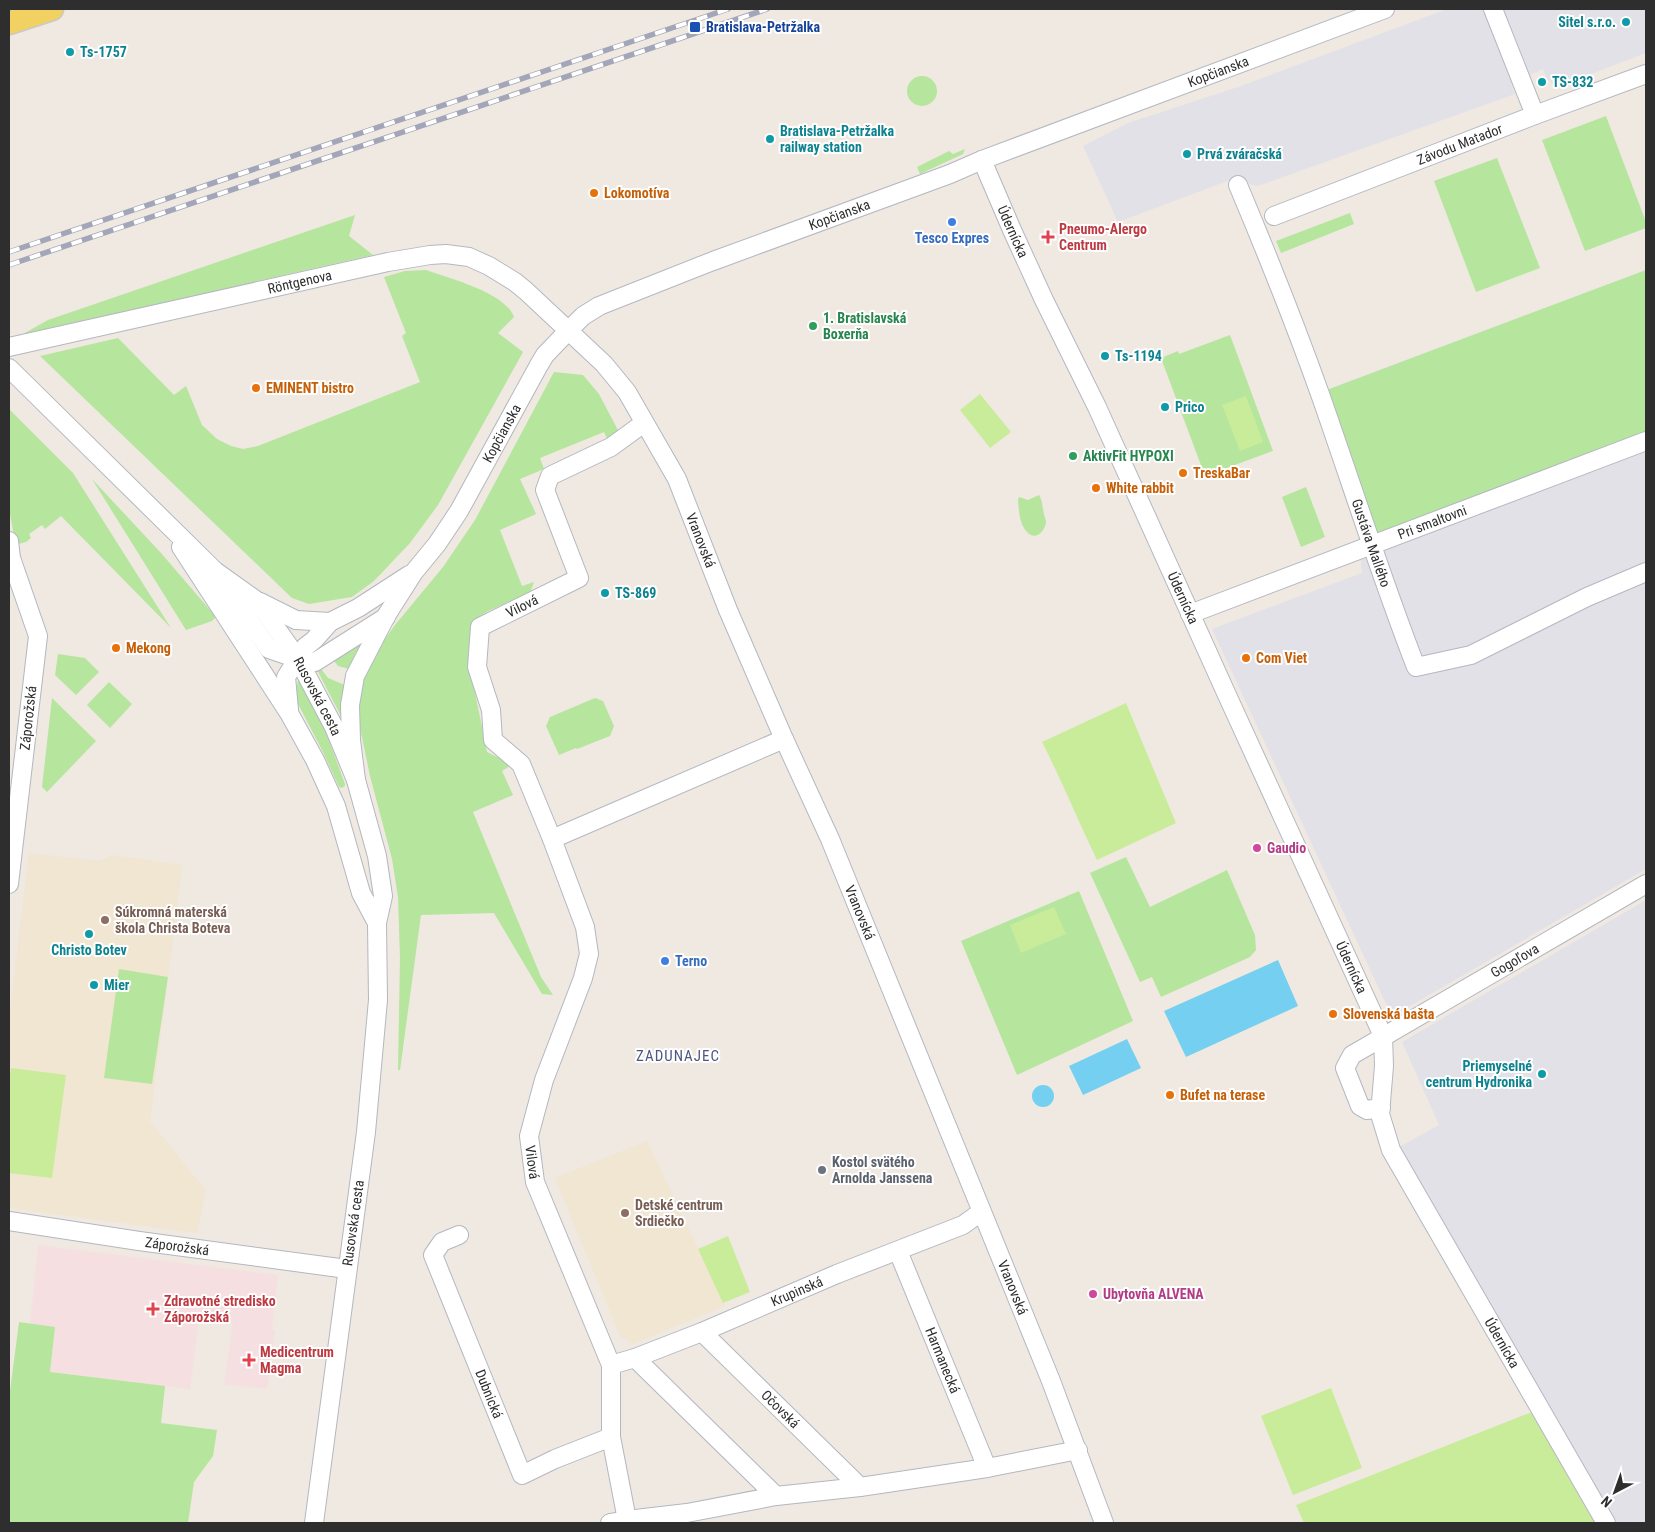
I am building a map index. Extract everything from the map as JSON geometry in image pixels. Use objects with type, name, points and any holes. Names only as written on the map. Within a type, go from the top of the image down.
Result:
[{"type":"main road","points":[[9,23],[52,9]]},
{"type":"street","name":"Kopčianska","points":[[356,780],[351,740],[350,705],[355,676],[386,616],[414,572],[437,544],[459,511],[545,355],[583,316],[599,306],[697,267],[950,174],[982,160],[1385,9]]},
{"type":"street","points":[[1493,9],[1535,115]]},
{"type":"street","name":"Závodu Matador","points":[[1274,216],[1646,74]]},
{"type":"street","name":"Údernícka","points":[[982,160],[1044,300],[1097,407],[1383,1036],[1384,1066],[1380,1114],[1391,1150],[1606,1523]]},
{"type":"street","name":"Gustáva Mallého","points":[[1238,185],[1320,393],[1371,545],[1416,667],[1471,656],[1587,597],[1646,572]]},
{"type":"street","name":"Röntgenova","points":[[9,347],[388,262],[446,254],[475,259],[502,273],[526,290],[568,331]]},
{"type":"street","name":"Vranovská","points":[[568,331],[604,364],[628,392],[677,479],[728,610],[865,922],[1078,1450],[1104,1523]]},
{"type":"street","name":"Rusovská cesta","points":[[9,368],[215,571],[257,601],[298,659],[334,727],[356,780],[377,856],[383,896],[377,923],[378,1000],[366,1132],[314,1523]]},
{"type":"street","name":"Vilová","points":[[627,1520],[611,1437],[611,1365],[535,1182],[529,1136],[544,1080],[583,978],[589,954],[585,927],[521,764],[493,740],[491,710],[477,667],[480,627],[579,578],[545,490],[550,476],[611,447],[644,422]]},
{"type":"street","name":"Pri smaltovni","points":[[1190,614],[1646,441]]},
{"type":"street","name":"Rusovská cesta","points":[[162,518],[289,713],[336,806],[361,893],[377,923]]},
{"type":"street","name":"Záporožská","points":[[9,884],[38,636],[10,553]]},
{"type":"street","points":[[215,571],[269,649],[298,659],[286,677],[289,713]]},
{"type":"street","name":"Kopčianska","points":[[386,616],[315,662],[298,659],[305,647],[330,622],[358,608],[414,572]]},
{"type":"street","name":"Kopčianska","points":[[257,601],[296,620],[330,622]]},
{"type":"street","points":[[552,839],[784,739]]},
{"type":"street","name":"Gogoľova","points":[[1383,1036],[1646,884]]},
{"type":"street","points":[[1381,1108],[1367,1110],[1360,1106],[1345,1068],[1352,1055],[1383,1036]]},
{"type":"street","name":"Krupinská","points":[[611,1365],[635,1358],[702,1332],[837,1274],[962,1225],[981,1212]]},
{"type":"street","name":"Záporožská","points":[[9,1221],[130,1240],[347,1269]]},
{"type":"street","name":"Dubnická","points":[[459,1235],[442,1242],[433,1255],[522,1475],[611,1437]]},
{"type":"street","name":"Harmanecká","points":[[898,1251],[988,1468]]},
{"type":"street","name":"Očovská","points":[[702,1332],[860,1487]]},
{"type":"street","points":[[635,1358],[776,1496]]},
{"type":"street","points":[[610,1523],[687,1513],[776,1496],[860,1487],[988,1468],[1078,1450]]},
{"type":"shaded area","points":[[1447,9],[1646,9],[1646,53],[1554,88],[1550,80],[1548,81],[1543,69],[1511,83],[1515,94],[1504,98],[1258,186],[1230,180],[1118,222],[1083,146],[1128,123],[1238,87]]},
{"type":"shaded area","points":[[1646,270],[1646,869],[1398,1013],[1386,1004],[1212,629],[1362,573],[1357,523],[1310,394],[1324,391]]},
{"type":"shaded area","points":[[29,853],[99,861],[112,855],[182,865],[150,1121],[206,1191],[197,1233],[9,1208],[9,1018]]},
{"type":"shaded area","points":[[1646,900],[1646,1523],[1614,1523],[1399,1147],[1439,1125],[1402,1042]]},
{"type":"shaded area","name":"Detské centrum Srdiečko","points":[[647,1141],[725,1306],[633,1344],[620,1336],[555,1178]]},
{"type":"shaded area","name":"Zdravotné stredisko Záporožská","points":[[38,1245],[278,1275],[272,1329],[275,1330],[267,1389],[224,1384],[233,1324],[199,1320],[190,1389],[50,1372],[55,1328],[30,1324]]},
{"type":"green space","points":[[922,76],[933,80],[937,91],[933,102],[922,106],[911,102],[907,91],[911,80]]},
{"type":"green space","points":[[1606,116],[1646,222],[1646,228],[1585,251],[1542,140]]},
{"type":"green space","points":[[965,149],[963,154],[920,174],[917,167],[949,151],[953,154]]},
{"type":"green space","points":[[1497,158],[1540,268],[1476,292],[1434,181]]},
{"type":"green space","points":[[1350,213],[1354,224],[1281,253],[1276,241]]},
{"type":"green space","points":[[355,215],[349,236],[373,255],[23,334],[48,320]]},
{"type":"green space","points":[[426,270],[476,288],[489,294],[509,308],[514,317],[498,333],[523,352],[438,505],[410,543],[374,581],[352,597],[309,604],[292,598],[40,356],[118,338],[174,395],[186,386],[202,425],[217,439],[231,446],[243,449],[258,446],[420,382],[402,336],[406,333],[384,277],[405,271]]},
{"type":"green space","points":[[1646,270],[1646,442],[1380,539],[1324,391]]},
{"type":"green space","points":[[1230,335],[1273,451],[1205,476],[1161,358],[1178,351],[1179,354]]},
{"type":"green space","points":[[554,372],[583,375],[599,394],[620,434],[609,443],[604,432],[540,458],[544,469],[520,479],[536,514],[500,530],[522,586],[534,582],[530,593],[488,611],[476,619],[470,633],[468,658],[487,752],[510,766],[502,771],[513,795],[473,812],[541,977],[553,995],[542,994],[494,913],[421,915],[400,1070],[398,1070],[400,958],[398,897],[392,859],[370,776],[358,718],[358,696],[367,664],[395,625],[443,567],[475,520]]},
{"type":"green space","points":[[980,394],[1011,432],[990,448],[960,410]]},
{"type":"green space","points":[[1246,396],[1263,442],[1240,451],[1222,405]]},
{"type":"green space","points":[[9,409],[73,473],[171,628],[61,516],[45,529],[42,525],[29,534],[31,538],[26,542],[18,544],[15,541],[9,509]]},
{"type":"green space","points":[[92,479],[161,553],[216,617],[212,621],[186,630]]},
{"type":"green space","points":[[1306,487],[1325,537],[1301,547],[1282,497]]},
{"type":"green space","points":[[1039,495],[1046,524],[1040,533],[1034,536],[1028,533],[1023,526],[1018,500],[1019,497],[1028,500]]},
{"type":"green space","points":[[361,640],[363,642],[355,654],[349,669],[338,666],[332,658]]},
{"type":"green space","points":[[58,654],[85,658],[99,672],[76,695],[55,675]]},
{"type":"green space","points":[[319,666],[328,678],[345,685],[342,718],[316,668]]},
{"type":"green space","points":[[298,681],[324,727],[345,784],[342,788],[339,787],[297,702],[295,694]]},
{"type":"green space","points":[[109,682],[132,704],[110,728],[87,705]]},
{"type":"green space","points":[[52,698],[96,741],[47,792],[42,787]]},
{"type":"green space","points":[[595,698],[603,701],[614,726],[610,736],[559,755],[546,726],[550,717]]},
{"type":"green space","points":[[1126,703],[1176,823],[1097,860],[1042,742]]},
{"type":"green space","points":[[1126,857],[1150,907],[1227,870],[1255,935],[1256,950],[1250,957],[1161,997],[1152,977],[1140,982],[1090,873]]},
{"type":"green space","points":[[1079,891],[1133,1021],[1017,1075],[961,941]]},
{"type":"green space","points":[[1054,907],[1066,934],[1021,953],[1010,925]]},
{"type":"green space","points":[[119,969],[168,977],[152,1084],[104,1078]]},
{"type":"green space","points":[[11,1068],[66,1075],[52,1178],[9,1173],[9,1083]]},
{"type":"green space","points":[[728,1236],[750,1292],[723,1303],[698,1249]]},
{"type":"green space","points":[[19,1322],[55,1327],[50,1372],[165,1386],[161,1423],[217,1430],[213,1456],[194,1482],[188,1523],[9,1523],[9,1399]]},
{"type":"green space","points":[[1331,1388],[1362,1468],[1293,1495],[1261,1416]]},
{"type":"green space","points":[[1532,1412],[1596,1523],[1304,1523],[1296,1505]]},
{"type":"water","points":[[1278,960],[1298,1006],[1186,1057],[1164,1011]]},
{"type":"water","points":[[1127,1039],[1141,1068],[1083,1095],[1069,1066]]},
{"type":"water","points":[[1043,1085],[1051,1088],[1054,1096],[1051,1104],[1043,1107],[1035,1104],[1032,1096],[1035,1088]]},
{"type":"railway","points":[[9,252],[728,9]]},
{"type":"railway","points":[[9,265],[767,9]]},
{"type":"place","name":"Sitel s.r.o.","points":[[1626,22]]},
{"type":"place","name":"Bratislava-Petržalka","points":[[695,27]]},
{"type":"place","name":"Ts-1757","points":[[70,52]]},
{"type":"place","name":"TS-832","points":[[1542,82]]},
{"type":"place","name":"Bratislava-Petržalka railway station","points":[[770,139]]},
{"type":"place","name":"Prvá zváračská","points":[[1187,154]]},
{"type":"place","name":"Lokomotíva","points":[[594,193]]},
{"type":"place","name":"Tesco Expres","points":[[952,222]]},
{"type":"place","name":"Pneumo-Alergo Centrum","points":[[1048,237]]},
{"type":"place","name":"1. Bratislavská Boxerňa","points":[[813,326]]},
{"type":"place","name":"Ts-1194","points":[[1105,356]]},
{"type":"place","name":"EMINENT bistro","points":[[256,388]]},
{"type":"place","name":"Prico","points":[[1165,407]]},
{"type":"place","name":"AktivFit HYPOXI","points":[[1073,456]]},
{"type":"place","name":"TreskaBar","points":[[1183,473]]},
{"type":"place","name":"White rabbit","points":[[1096,488]]},
{"type":"place","name":"TS-869","points":[[605,593]]},
{"type":"place","name":"Mekong","points":[[116,648]]},
{"type":"place","name":"Com Viet","points":[[1246,658]]},
{"type":"place","name":"Gaudio","points":[[1257,848]]},
{"type":"place","name":"Súkromná materská škola Christa Boteva","points":[[105,920]]},
{"type":"place","name":"Christo Botev","points":[[89,934]]},
{"type":"place","name":"Terno","points":[[665,961]]},
{"type":"place","name":"Mier","points":[[94,985]]},
{"type":"place","name":"Slovenská bašta","points":[[1333,1014]]},
{"type":"place","name":"Priemyselné centrum Hydronika","points":[[1542,1074]]},
{"type":"place","name":"Bufet na terase","points":[[1170,1095]]},
{"type":"place","name":"Kostol svätého Arnolda Janssena","points":[[822,1170]]},
{"type":"place","name":"Detské centrum Srdiečko","points":[[625,1213]]},
{"type":"place","name":"Ubytovňa ALVENA","points":[[1093,1294]]},
{"type":"place","name":"Zdravotné stredisko Záporožská","points":[[153,1309]]},
{"type":"place","name":"Medicentrum Magma","points":[[249,1360]]},
{"type":"district","name":"ZADUNAJEC","points":[[678,1056]]}]
